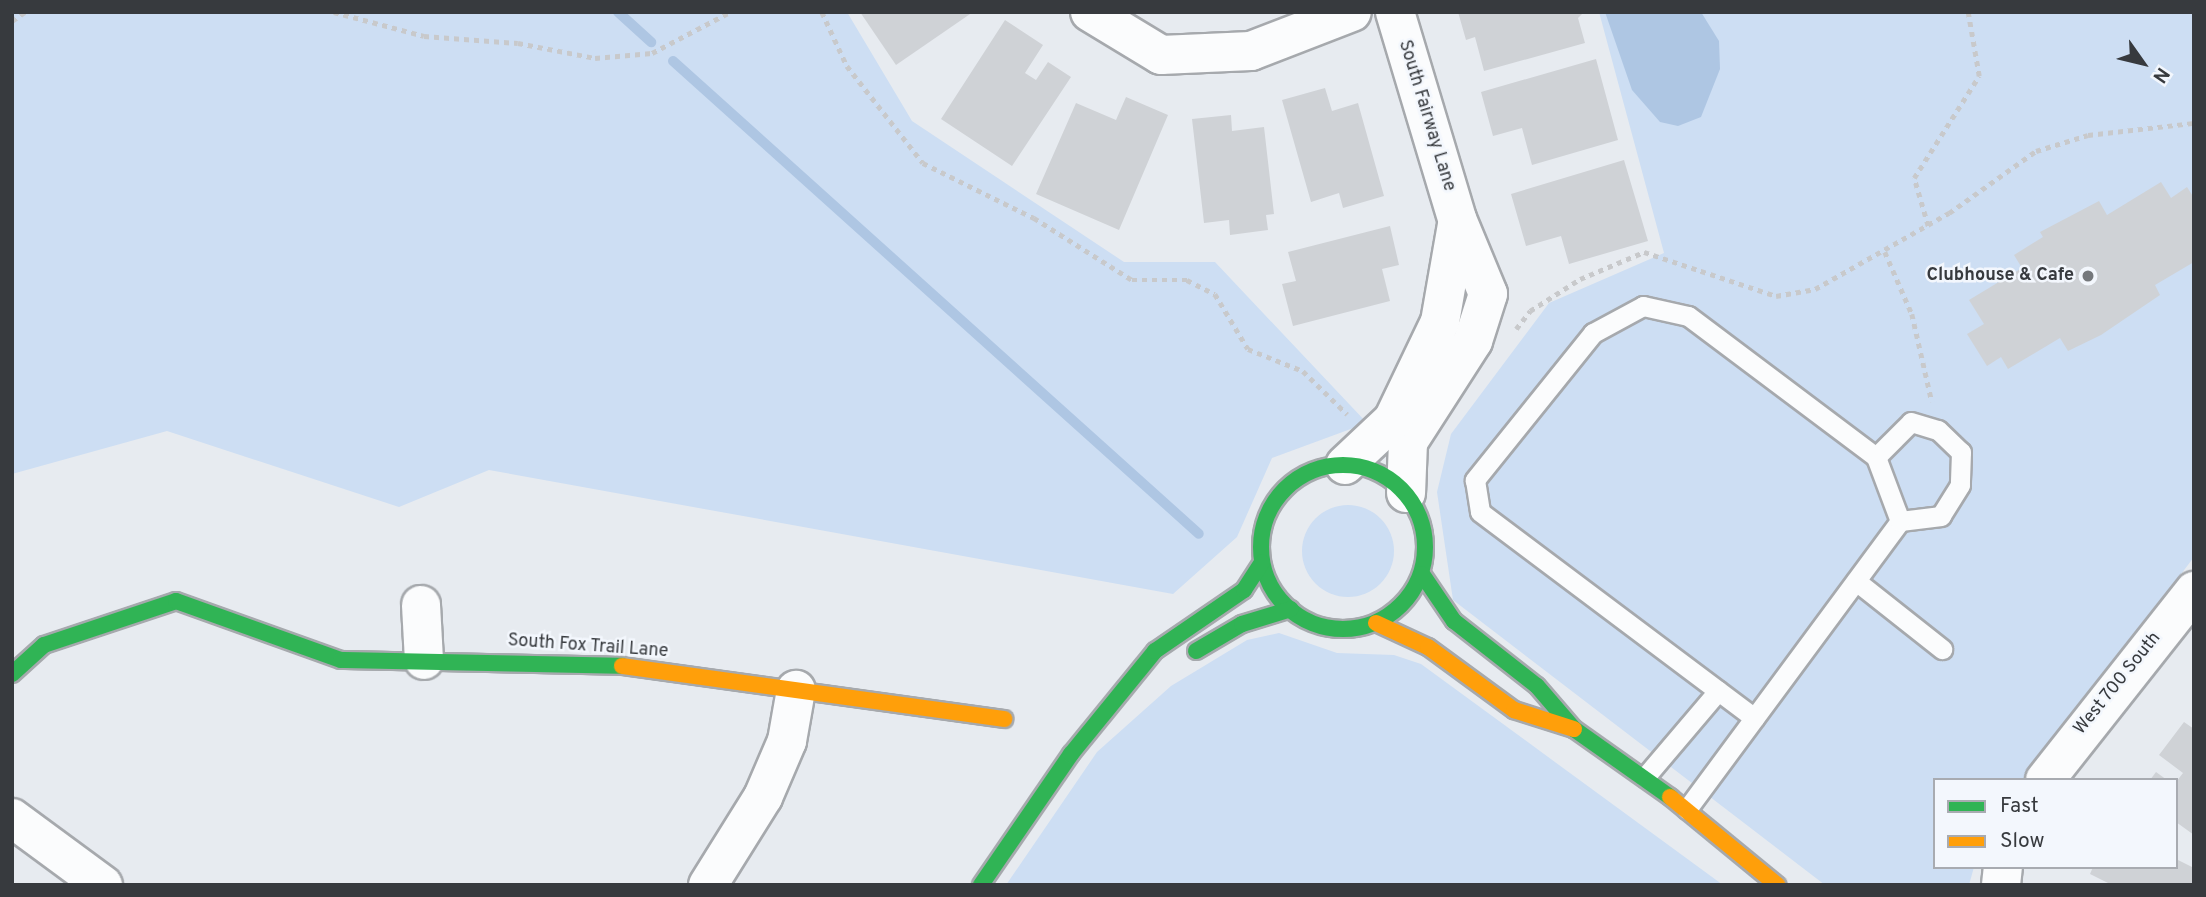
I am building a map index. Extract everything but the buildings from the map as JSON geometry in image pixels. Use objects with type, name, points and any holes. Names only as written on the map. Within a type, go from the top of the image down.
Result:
[{"type":"street","points":[[1090,12],[1161,55],[1251,51],[1352,12]]},
{"type":"street","name":"South Fairway Lane","points":[[1395,12],[1457,219],[1488,294],[1473,341],[1408,442],[1406,493]]},
{"type":"street","name":"South Fairway Lane","points":[[1345,466],[1393,420],[1440,323],[1457,219]]},
{"type":"street","points":[[1376,623],[1408,599],[1422,574],[1421,518],[1406,493],[1365,467],[1345,466],[1308,472],[1285,489],[1262,534],[1262,562],[1291,609],[1320,626],[1376,623],[1428,648],[1514,710],[1574,729]]},
{"type":"street","points":[[981,885],[1071,754],[1122,695],[1155,651],[1244,590],[1262,562]]},
{"type":"street","points":[[1422,574],[1454,621],[1537,685],[1574,729],[1687,809],[1777,885]]},
{"type":"street","name":"West 700 South","points":[[2047,778],[2194,591]]},
{"type":"street","name":"South Fox Trail Lane","points":[[12,674],[44,645],[176,601],[341,660],[424,660],[646,668],[1004,719]]},
{"type":"street","points":[[422,605],[424,660]]},
{"type":"street","points":[[1182,659],[1242,624],[1291,609]]},
{"type":"street","points":[[1122,695],[1158,674]]},
{"type":"street","points":[[713,883],[763,797],[787,741],[796,690]]},
{"type":"street","points":[[12,818],[103,885]]},
{"type":"lane","points":[[1754,719],[1480,512],[1475,480],[1593,333],[1643,306],[1688,316],[1876,457],[1900,521]]},
{"type":"lane","points":[[1687,809],[1900,521],[1941,516],[1959,485],[1961,452],[1938,430],[1911,422],[1876,457]]},
{"type":"lane","points":[[1856,580],[1942,649]]},
{"type":"lane","points":[[1645,778],[1718,691]]},
{"type":"path","points":[[12,21],[25,12]]},
{"type":"path","points":[[334,12],[424,36],[518,43],[594,58],[652,52],[730,12]]},
{"type":"path","points":[[1928,226],[1914,178],[1979,76],[1968,12]]},
{"type":"path","points":[[1885,252],[1912,314],[1938,430]]},
{"type":"shaded area","points":[[12,12],[847,12],[912,121],[1124,262],[1215,262],[1367,423],[1272,458],[1237,537],[1173,594],[489,470],[399,507],[167,431],[12,474]]},
{"type":"shaded area","points":[[1599,12],[2194,12],[2194,557],[2027,778],[1933,778],[1933,869],[1973,869],[1969,885],[1825,885],[1453,600],[1437,492],[1451,434],[1549,303],[1664,253]]},
{"type":"shaded area","points":[[1605,12],[1701,12],[1719,41],[1720,69],[1701,117],[1678,126],[1660,122],[1632,90]]},
{"type":"shaded area","points":[[1348,505],[1366,508],[1381,518],[1391,533],[1394,551],[1391,569],[1381,584],[1366,594],[1348,597],[1330,594],[1315,584],[1305,569],[1302,551],[1305,533],[1315,518],[1330,508]]},
{"type":"shaded area","points":[[1279,633],[1337,653],[1394,655],[1421,664],[1723,885],[1006,885],[1097,752],[1171,686],[1247,640]]},
{"type":"waterway","points":[[618,12],[651,42]]},
{"type":"waterway","points":[[673,61],[1199,534]]},
{"type":"traffic: fast","points":[[1343,465],[1374,472],[1401,489],[1418,516],[1425,547],[1418,578],[1401,605],[1374,622],[1343,629],[1312,622],[1285,605],[1268,578],[1261,547],[1268,516],[1285,489],[1312,472],[1343,465]]},
{"type":"traffic: fast","points":[[981,885],[1071,754],[1155,651],[1244,590],[1262,562]]},
{"type":"traffic: fast","points":[[1422,574],[1454,621],[1537,686],[1574,729],[1670,797]]},
{"type":"traffic: fast","points":[[12,674],[44,645],[176,601],[341,660],[622,666]]},
{"type":"traffic: fast","points":[[1196,651],[1242,624],[1291,609]]},
{"type":"traffic: slow","points":[[1376,623],[1428,647],[1514,710],[1574,729]]},
{"type":"traffic: slow","points":[[622,666],[1004,719]]},
{"type":"traffic: slow","points":[[1670,797],[1777,885]]},
{"type":"place","name":"Clubhouse & Cafe","points":[[2088,276]]}]
